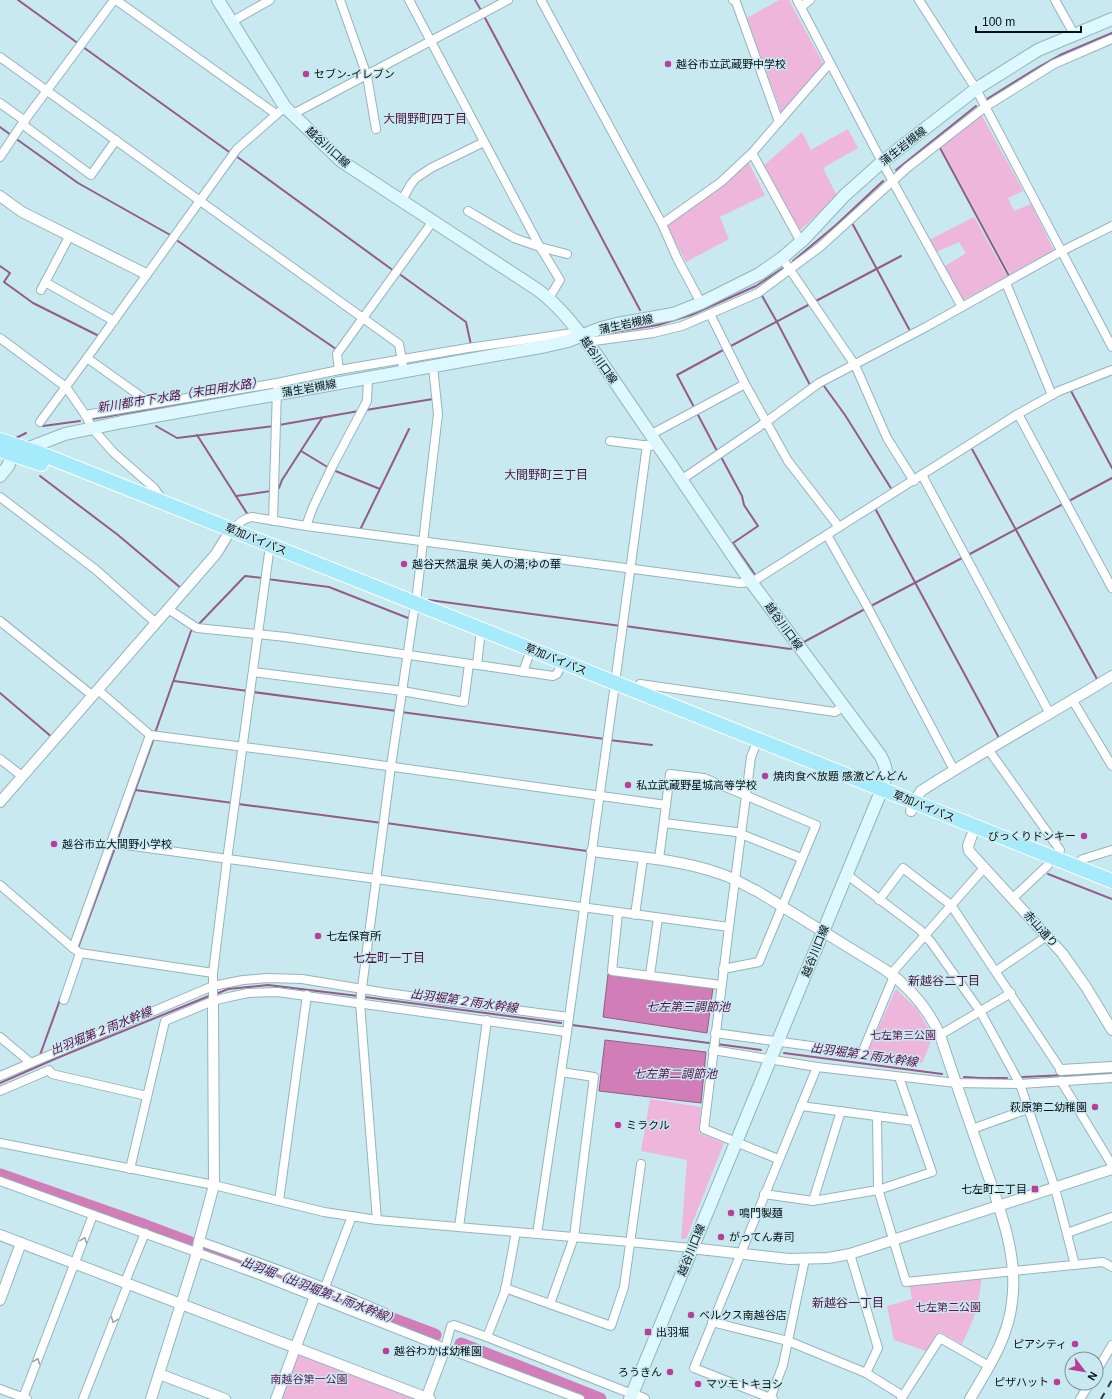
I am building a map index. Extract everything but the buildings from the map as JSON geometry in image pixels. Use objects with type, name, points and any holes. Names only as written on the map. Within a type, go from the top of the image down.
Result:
[{"type":"highway","name":"草加バイパス","points":[[0,440],[28,449],[157,500],[231,533],[269,554],[415,607],[480,638],[528,658],[559,670],[614,687],[638,691],[880,793]]},
{"type":"highway","name":"草加バイパス","points":[[6,452],[231,533],[614,687],[755,747],[880,793],[1052,862],[1112,890]]},
{"type":"highway","name":"草加バイパス","points":[[913,806],[972,835],[1052,862],[1074,866],[1112,881]]},
{"type":"main road","name":"越谷川口線","points":[[218,0],[285,112],[341,161],[522,279],[549,298],[571,321],[583,336],[652,442],[681,480],[752,582],[884,763],[887,771],[880,793],[691,1248],[631,1397]]},
{"type":"main road","name":"蒲生岩槻線","points":[[6,452],[28,449],[65,434],[277,388],[368,378],[546,346],[568,341],[617,324],[673,314],[701,303],[758,274],[782,258],[801,242],[845,195],[882,162],[976,89],[1038,50],[1112,19]]},
{"type":"main road","points":[[0,476],[8,466],[6,452]]},
{"type":"street","points":[[0,156],[47,90],[115,0],[285,112]]},
{"type":"street","points":[[231,22],[270,0]]},
{"type":"street","points":[[340,0],[367,76],[376,129]]},
{"type":"street","points":[[409,0],[540,248],[560,280],[549,298]]},
{"type":"street","points":[[40,422],[237,149],[285,112],[367,76],[430,40],[508,0]]},
{"type":"street","points":[[541,0],[662,224],[677,258],[701,303]]},
{"type":"street","points":[[733,0],[736,2],[779,122]]},
{"type":"street","points":[[810,0],[799,3],[882,162],[962,307]]},
{"type":"street","points":[[918,0],[976,89],[1112,347]]},
{"type":"street","points":[[1055,0],[1074,34]]},
{"type":"street","points":[[85,415],[150,403],[277,388],[339,370],[468,348],[583,336],[653,333],[682,326],[758,293],[790,271],[820,247],[907,168],[985,107],[1054,64],[1112,39]]},
{"type":"street","points":[[0,57],[399,344],[404,372]]},
{"type":"street","points":[[662,224],[722,182],[752,153],[830,63]]},
{"type":"street","points":[[0,103],[91,175],[116,140]]},
{"type":"street","points":[[402,200],[416,178],[431,168],[484,142]]},
{"type":"street","points":[[752,153],[801,242]]},
{"type":"street","points":[[0,196],[22,212],[146,274]]},
{"type":"street","points":[[468,211],[514,238],[540,248],[567,254]]},
{"type":"street","points":[[339,370],[336,354],[433,221]]},
{"type":"street","points":[[681,480],[766,422],[819,383],[962,307],[1062,251],[1112,226]]},
{"type":"street","points":[[41,290],[70,235]]},
{"type":"street","points":[[782,258],[855,365],[887,438],[914,480]]},
{"type":"street","points":[[45,282],[114,321]]},
{"type":"street","points":[[1006,283],[1052,395]]},
{"type":"street","points":[[710,314],[745,384],[788,461],[839,527]]},
{"type":"street","points":[[0,338],[66,386],[92,428],[113,452],[154,488],[159,495],[157,500]]},
{"type":"street","points":[[87,358],[150,403]]},
{"type":"street","points":[[377,1220],[360,1003],[391,766],[415,607],[438,414],[433,367]]},
{"type":"street","points":[[0,802],[216,554],[237,526],[247,518],[252,517],[306,526],[740,583],[752,582],[1018,414],[1052,395],[1112,370]]},
{"type":"street","points":[[306,526],[313,507],[333,465],[367,401],[368,378]]},
{"type":"street","points":[[610,441],[652,442],[745,384]]},
{"type":"street","points":[[273,521],[277,388]]},
{"type":"street","points":[[1018,414],[1112,588]]},
{"type":"street","points":[[537,1234],[567,1032],[631,569],[652,442]]},
{"type":"street","points":[[922,475],[1050,714]]},
{"type":"street","points":[[0,497],[95,569],[156,623]]},
{"type":"street","points":[[827,535],[874,619],[954,770]]},
{"type":"street","points":[[151,1399],[197,1252],[214,1185],[213,973],[269,554]]},
{"type":"street","points":[[168,609],[197,628],[286,637],[553,676],[557,674],[559,670]]},
{"type":"street","points":[[0,621],[150,735],[243,746],[666,804]]},
{"type":"street","points":[[253,672],[402,691],[464,702],[480,638]]},
{"type":"street","points":[[523,672],[528,658]]},
{"type":"street","points":[[913,806],[921,792],[954,770],[1112,676]]},
{"type":"street","points":[[638,691],[640,684],[836,712],[843,706]]},
{"type":"street","points":[[1072,701],[1112,766]]},
{"type":"street","points":[[64,1000],[77,950],[111,844],[150,735]]},
{"type":"street","points":[[755,747],[746,796],[704,1129],[778,1159]]},
{"type":"street","points":[[988,749],[1060,850],[1052,862],[1013,898]]},
{"type":"street","points":[[0,759],[22,776]]},
{"type":"street","points":[[659,859],[670,774],[704,778],[816,825],[759,962],[724,969]]},
{"type":"street","points":[[664,823],[742,834],[801,858]]},
{"type":"street","name":"赤山通り","points":[[972,835],[968,846],[968,851],[1048,936],[1075,970],[1112,1030]]},
{"type":"street","points":[[111,844],[337,873],[376,880],[729,927]]},
{"type":"street","points":[[1074,866],[1082,859],[1112,850]]},
{"type":"street","points":[[592,851],[659,859],[703,868],[735,880],[782,906],[893,975],[914,994],[929,1015],[940,1035],[998,1206],[1008,1241],[1013,1271],[1012,1302],[1005,1333],[999,1350],[970,1399]]},
{"type":"street","points":[[635,915],[643,858]]},
{"type":"street","points":[[879,900],[903,868],[951,905],[1061,1070],[1112,1067]]},
{"type":"street","points":[[716,1033],[862,1053],[893,975],[924,935],[984,868]]},
{"type":"street","points":[[846,874],[919,929],[980,1011],[1020,1084],[1055,1188],[1075,1265]]},
{"type":"street","points":[[0,885],[77,950],[213,973]]},
{"type":"street","points":[[618,912],[612,971],[721,985]]},
{"type":"street","points":[[650,975],[658,918]]},
{"type":"street","points":[[996,971],[1048,936]]},
{"type":"street","points":[[0,1076],[213,986],[243,980],[268,978],[302,979],[362,989],[569,1017]]},
{"type":"street","points":[[130,1169],[165,1021],[213,1001],[261,992],[277,992],[567,1032]]},
{"type":"street","points":[[940,1035],[1010,993]]},
{"type":"street","points":[[279,1201],[307,996]]},
{"type":"street","points":[[459,1227],[487,1020]]},
{"type":"street","points":[[0,1037],[31,1063]]},
{"type":"street","points":[[713,1050],[817,1067],[956,1084],[1020,1084],[1112,1078]]},
{"type":"street","points":[[805,1260],[783,1364],[771,1399],[694,1368],[739,1254],[817,1067]]},
{"type":"street","points":[[0,1091],[49,1070],[52,1074],[147,1096]]},
{"type":"street","points":[[550,1304],[574,1237],[594,1077],[561,1072]]},
{"type":"street","points":[[764,1194],[813,1201],[878,1190],[932,1172],[899,1077]]},
{"type":"street","points":[[1061,1081],[1112,1165]]},
{"type":"street","points":[[801,1106],[914,1121]]},
{"type":"street","points":[[972,1129],[1028,1109]]},
{"type":"street","points":[[813,1201],[842,1111]]},
{"type":"street","points":[[878,1116],[878,1190],[906,1282],[1103,1262],[1112,1267]]},
{"type":"street","points":[[0,1143],[214,1185],[324,1212],[377,1220],[630,1242],[763,1257],[805,1260],[850,1254],[1112,1169]]},
{"type":"street","points":[[505,1288],[610,1326],[624,1286],[641,1164]]},
{"type":"street","points":[[0,1181],[315,1296],[445,1348],[580,1399]]},
{"type":"street","points":[[0,1389],[25,1398],[93,1215]]},
{"type":"street","points":[[325,1287],[352,1216]]},
{"type":"street","points":[[1067,1232],[1112,1217]]},
{"type":"street","points":[[487,1337],[505,1288],[516,1232]]},
{"type":"street","points":[[83,1399],[145,1233]]},
{"type":"street","points":[[0,1235],[427,1399],[445,1348],[450,1326],[454,1324],[631,1397],[644,1399]]},
{"type":"street","points":[[199,1241],[279,1269],[386,1313]]},
{"type":"street","points":[[0,1300],[21,1243]]},
{"type":"street","points":[[850,1254],[878,1348],[866,1373]]},
{"type":"street","points":[[276,1399],[315,1296]]},
{"type":"street","points":[[712,1322],[788,1341],[866,1373],[902,1398],[940,1338],[990,1366]]},
{"type":"street","points":[[1104,1358],[1112,1345]]},
{"type":"street","points":[[159,1374],[225,1399]]},
{"type":"green space","points":[[779,0],[789,0],[824,65],[782,114],[747,18]]},
{"type":"green space","points":[[981,114],[1023,191],[1008,198],[1014,211],[1031,204],[1054,251],[1010,274],[940,145]]},
{"type":"green space","points":[[848,129],[858,148],[823,168],[837,196],[799,231],[763,166],[802,132],[811,150]]},
{"type":"green space","points":[[749,163],[765,195],[720,217],[729,239],[686,262],[666,225],[723,184],[741,166]]},
{"type":"green space","points":[[974,217],[1007,276],[961,301],[944,267],[966,253],[959,242],[936,252],[929,240]]},
{"type":"green space","name":"七左第三公園","points":[[896,989],[916,1008],[933,1036],[922,1063],[866,1055]]},
{"type":"green space","points":[[650,1099],[701,1107],[699,1133],[724,1143],[686,1239],[681,1239],[687,1160],[641,1151]]},
{"type":"green space","name":"七左第二公園","points":[[982,1277],[975,1312],[962,1344],[940,1332],[926,1351],[894,1340],[887,1306],[912,1299],[909,1284]]},
{"type":"green space","name":"南越谷第一公園","points":[[297,1353],[422,1399],[280,1399]]},
{"type":"water","name":"七左第三調節池","points":[[608,974],[713,988],[707,1033],[603,1017]]},
{"type":"water","name":"七左第二調節池","points":[[605,1040],[706,1052],[701,1103],[599,1091]]},
{"type":"waterway","points":[[18,0],[79,44]]},
{"type":"waterway","points":[[475,0],[482,12]]},
{"type":"waterway","points":[[484,16],[640,310]]},
{"type":"waterway","name":"新川都市下水路（末田用水路）","points":[[987,99],[1060,55],[1112,33]]},
{"type":"waterway","points":[[83,47],[232,154]]},
{"type":"waterway","name":"新川都市下水路（末田用水路）","points":[[896,170],[976,106]]},
{"type":"waterway","points":[[0,127],[11,135]]},
{"type":"waterway","points":[[15,138],[78,183],[172,236]]},
{"type":"waterway","points":[[939,146],[1009,276]]},
{"type":"waterway","points":[[236,156],[394,271]]},
{"type":"waterway","name":"新川都市下水路（末田用水路）","points":[[793,261],[836,225],[883,181]]},
{"type":"waterway","points":[[851,221],[909,329]]},
{"type":"waterway","points":[[175,239],[336,349]]},
{"type":"waterway","points":[[814,302],[901,256]]},
{"type":"waterway","points":[[0,266],[10,273],[4,282],[33,303],[97,335]]},
{"type":"waterway","name":"新川都市下水路（末田用水路）","points":[[607,333],[658,325],[691,315],[756,286],[783,268]]},
{"type":"waterway","points":[[398,273],[466,322],[471,345]]},
{"type":"waterway","points":[[761,294],[810,385]]},
{"type":"waterway","points":[[729,347],[810,304]]},
{"type":"waterway","points":[[695,409],[677,375],[725,349]]},
{"type":"waterway","points":[[824,386],[845,415],[892,490]]},
{"type":"waterway","name":"新川都市下水路（末田用水路）","points":[[92,419],[271,389]]},
{"type":"waterway","points":[[1071,391],[1112,468]]},
{"type":"waterway","points":[[366,410],[433,399]]},
{"type":"waterway","points":[[279,425],[359,411]]},
{"type":"waterway","points":[[697,413],[717,451]]},
{"type":"waterway","points":[[276,490],[279,488],[282,480],[322,418]]},
{"type":"waterway","name":"新川都市下水路（末田用水路）","points":[[43,426],[80,421]]},
{"type":"waterway","points":[[156,426],[177,438],[274,426]]},
{"type":"waterway","points":[[360,530],[409,429]]},
{"type":"waterway","name":"新川都市下水路（末田用水路）","points":[[16,438],[26,433]]},
{"type":"waterway","points":[[197,435],[248,515]]},
{"type":"waterway","points":[[972,449],[1097,679]]},
{"type":"waterway","points":[[301,451],[329,468]]},
{"type":"waterway","points":[[720,455],[742,496],[744,505],[758,526],[733,543],[756,576]]},
{"type":"waterway","points":[[333,470],[380,489]]},
{"type":"waterway","points":[[40,476],[118,535],[182,589]]},
{"type":"waterway","points":[[1067,502],[1112,478]]},
{"type":"waterway","points":[[236,496],[271,491]]},
{"type":"waterway","points":[[968,555],[1063,504]]},
{"type":"waterway","points":[[876,510],[999,738]]},
{"type":"waterway","points":[[869,607],[964,557]]},
{"type":"waterway","points":[[197,626],[245,576],[263,578]]},
{"type":"waterway","points":[[267,579],[329,587],[408,618],[410,617]]},
{"type":"waterway","points":[[426,602],[429,600],[621,626]]},
{"type":"waterway","points":[[802,643],[865,609]]},
{"type":"waterway","points":[[625,626],[790,649],[795,647]]},
{"type":"waterway","points":[[155,733],[191,631],[194,629]]},
{"type":"waterway","points":[[174,681],[248,691]]},
{"type":"waterway","points":[[253,692],[397,711]]},
{"type":"waterway","points":[[0,693],[53,738]]},
{"type":"waterway","points":[[401,712],[605,739]]},
{"type":"waterway","points":[[117,841],[154,738]]},
{"type":"waterway","points":[[609,740],[652,745]]},
{"type":"waterway","points":[[135,790],[233,803]]},
{"type":"waterway","points":[[238,804],[382,823]]},
{"type":"waterway","points":[[386,823],[587,851]]},
{"type":"waterway","points":[[78,948],[116,845]]},
{"type":"waterway","points":[[1048,874],[1112,899]]},
{"type":"waterway","name":"出羽堀第２雨水幹線","points":[[216,994],[228,989],[268,985],[358,996]]},
{"type":"waterway","name":"出羽堀第２雨水幹線","points":[[0,1083],[209,996]]},
{"type":"waterway","points":[[40,1055],[61,997]]},
{"type":"waterway","name":"出羽堀第２雨水幹線","points":[[365,997],[561,1023]]},
{"type":"waterway","name":"出羽堀第２雨水幹線","points":[[572,1025],[709,1043]]},
{"type":"waterway","name":"出羽堀第２雨水幹線","points":[[717,1044],[761,1050]]},
{"type":"waterway","name":"出羽堀第２雨水幹線","points":[[784,1053],[942,1074]]},
{"type":"waterway","name":"出羽堀第２雨水幹線","points":[[1022,1077],[1112,1073]]},
{"type":"waterway","name":"出羽堀第２雨水幹線","points":[[964,1077],[1007,1078]]},
{"type":"waterway","name":"出羽堀（出羽堀第１雨水幹線）","points":[[0,1175],[191,1243]]},
{"type":"waterway","name":"出羽堀（出羽堀第１雨水幹線）","points":[[204,1248],[435,1335]]},
{"type":"waterway","name":"出羽堀（出羽堀第１雨水幹線）","points":[[461,1344],[600,1399]]},
{"type":"railway","points":[[1101,1399],[1112,1380]]},
{"type":"place","name":"越谷市立武蔵野中学校","points":[[668,64]]},
{"type":"place","name":"セブン-イレブン","points":[[306,74]]},
{"type":"place","name":"越谷天然温泉 美人の湯;ゆの華","points":[[404,564]]},
{"type":"place","name":"焼肉食べ放題 感激どんどん","points":[[765,776]]},
{"type":"place","name":"私立武蔵野星城高等学校","points":[[628,785]]},
{"type":"place","name":"びっくりドンキー","points":[[1084,836]]},
{"type":"place","name":"越谷市立大間野小学校","points":[[54,844]]},
{"type":"place","name":"七左保育所","points":[[318,936]]},
{"type":"place","name":"萩原第二幼稚園","points":[[1095,1107]]},
{"type":"place","name":"ミラクル","points":[[618,1125]]},
{"type":"place","name":"七左町二丁目","points":[[1035,1189]]},
{"type":"place","name":"鳴門製麺","points":[[731,1213]]},
{"type":"place","name":"がってん寿司","points":[[721,1237]]},
{"type":"place","name":"ベルクス南越谷店","points":[[691,1315]]},
{"type":"place","name":"出羽堀","points":[[648,1332]]},
{"type":"place","name":"ピアシティ","points":[[1075,1344]]},
{"type":"place","name":"越谷わかば幼稚園","points":[[386,1351]]},
{"type":"place","name":"ろうきん","points":[[670,1372]]},
{"type":"place","name":"ピザハット","points":[[1057,1382]]},
{"type":"place","name":"マツモトキヨシ","points":[[698,1384]]},
{"type":"district","name":"大間野町四丁目","points":[[425,119]]},
{"type":"district","name":"大間野町三丁目","points":[[546,475]]},
{"type":"district","name":"七左町一丁目","points":[[389,958]]},
{"type":"district","name":"新越谷二丁目","points":[[944,981]]},
{"type":"district","name":"新越谷一丁目","points":[[848,1303]]}]
